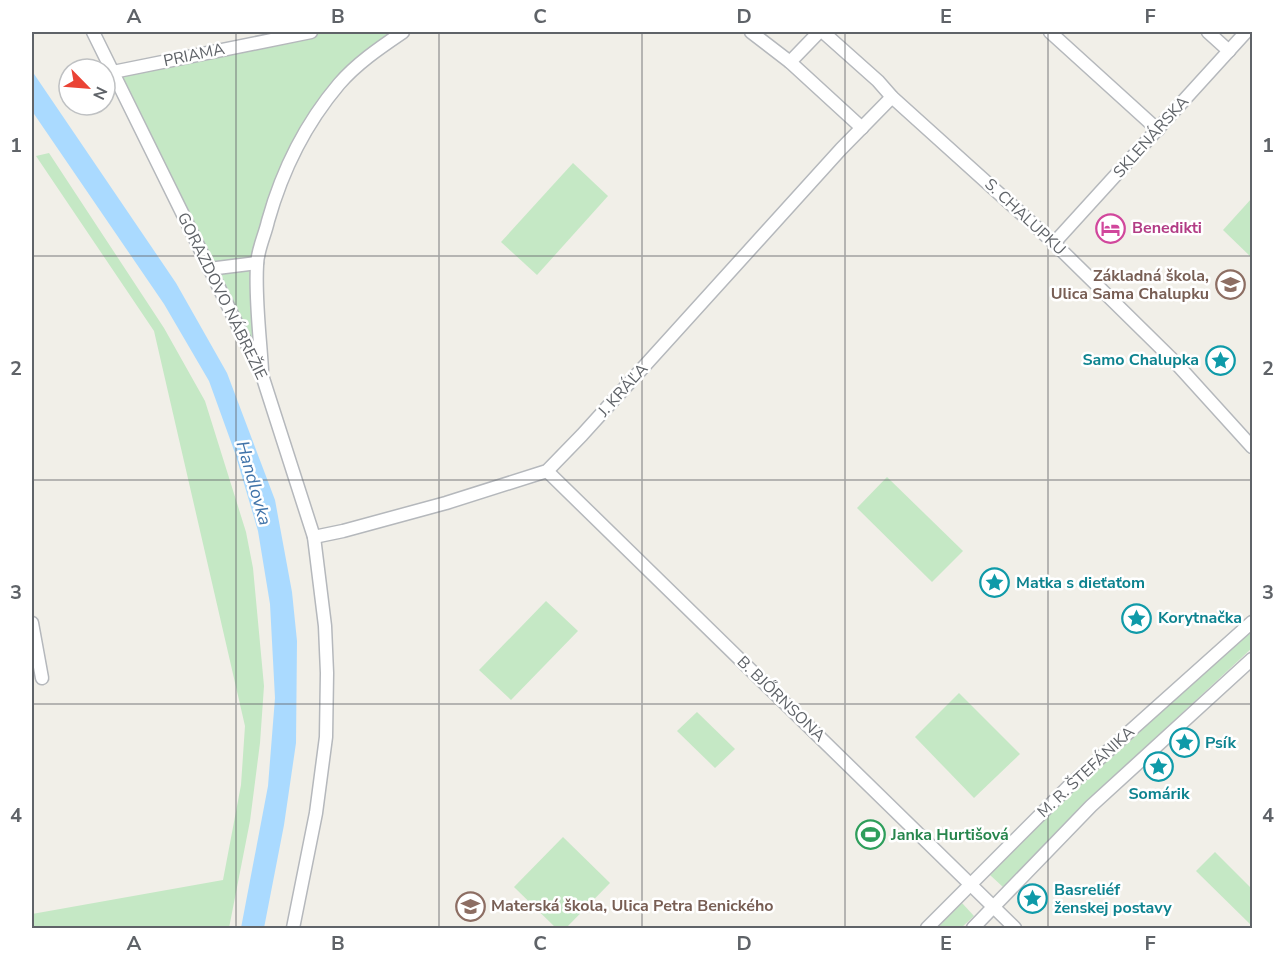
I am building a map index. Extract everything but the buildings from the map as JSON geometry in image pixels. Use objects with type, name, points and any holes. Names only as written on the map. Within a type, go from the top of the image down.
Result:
[{"type":"street","name":"GORAZDOVO NÁBREŽIE","points":[[93,32],[106,57]]},
{"type":"street","name":"PRIAMA","points":[[117,71],[311,32]]},
{"type":"street","points":[[262,375],[257,263],[275,197],[295,150],[340,83],[366,58],[403,32]]},
{"type":"street","points":[[750,32],[790,62],[862,128],[892,97]]},
{"type":"street","name":"S. CHALUPKU","points":[[790,62],[821,32],[878,81],[892,97],[1054,243],[1174,361],[1252,447]]},
{"type":"street","points":[[1050,32],[1158,130]]},
{"type":"street","points":[[1208,32],[1228,51]]},
{"type":"street","name":"SKLENÁRSKA","points":[[1054,243],[1246,32]]},
{"type":"street","name":"GORAZDOVO NÁBREŽIE","points":[[117,80],[262,375],[314,537],[325,626],[326,737],[316,813],[293,928]]},
{"type":"street","name":"J. KRÁĽA","points":[[314,537],[446,503],[547,471],[862,128]]},
{"type":"street","points":[[209,268],[257,263]]},
{"type":"street","name":"B. BJŐRNSONA","points":[[547,471],[1015,928]]},
{"type":"street","name":"M. R. ŠTEFÁNIKA","points":[[927,928],[1071,783],[1252,622]]},
{"type":"street","points":[[32,623],[42,678]]},
{"type":"street","name":"M. R. ŠTEFÁNIKA","points":[[973,928],[1091,806],[1252,659]]},
{"type":"green space","points":[[323,32],[403,32],[368,61],[320,111],[294,150],[256,262],[263,377],[117,78],[117,71]]},
{"type":"green space","points":[[49,153],[164,328],[205,401],[246,532],[253,568],[264,686],[260,743],[250,821],[229,928],[32,928],[32,914],[223,880],[241,785],[245,726],[154,331],[36,156]]},
{"type":"green space","points":[[573,163],[608,196],[537,275],[501,242]]},
{"type":"green space","points":[[1252,198],[1252,258],[1223,230]]},
{"type":"green space","points":[[887,477],[963,551],[932,582],[857,508]]},
{"type":"green space","points":[[546,601],[578,631],[511,700],[479,670]]},
{"type":"green space","points":[[1252,631],[1252,648],[1083,805],[1003,887],[990,875],[1071,793]]},
{"type":"green space","points":[[959,693],[1020,754],[974,798],[915,737]]},
{"type":"green space","points":[[697,712],[735,749],[715,768],[677,731]]},
{"type":"green space","points":[[563,837],[610,883],[566,928],[556,928],[514,887]]},
{"type":"green space","points":[[1215,852],[1252,889],[1252,926],[1196,871]]},
{"type":"green space","points":[[962,903],[974,916],[961,928],[937,928]]},
{"type":"water","name":"Handlovka","points":[[32,71],[57,108],[57,117],[63,117],[176,283],[227,373],[275,500],[292,592],[297,641],[296,743],[284,825],[264,928],[241,928],[268,786],[275,698],[270,604],[258,531],[235,453],[209,381],[164,304],[32,111]]},
{"type":"place","name":"Benedikti","points":[[1111,228]]},
{"type":"place","name":"Základná škola, Ulica Sama Chalupku","points":[[1230,285]]},
{"type":"place","name":"Samo Chalupka","points":[[1220,360]]},
{"type":"place","name":"Matka s dieťaťom","points":[[995,583]]},
{"type":"place","name":"Korytnačka","points":[[1137,618]]},
{"type":"place","name":"Psík","points":[[1184,743]]},
{"type":"place","name":"Somárik","points":[[1159,766]]},
{"type":"place","name":"Janka Hurtišová","points":[[870,835]]},
{"type":"place","name":"Basreliéf ženskej postavy","points":[[1033,899]]},
{"type":"place","name":"Materská škola, Ulica Petra Benického","points":[[470,906]]}]
